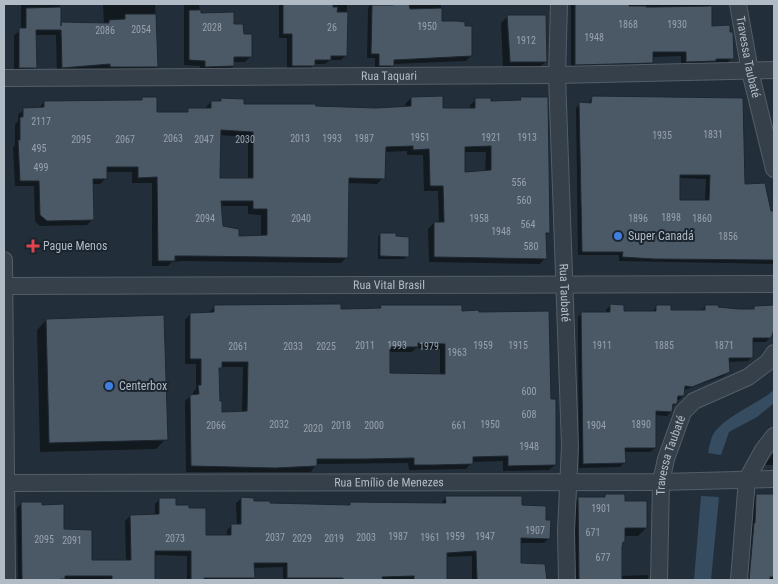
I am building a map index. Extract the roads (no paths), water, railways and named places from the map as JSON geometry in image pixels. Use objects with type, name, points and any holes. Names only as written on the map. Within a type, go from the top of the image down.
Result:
[{"type":"street","name":"Rua Taubaté","points":[[559,4],[557,75],[570,446],[567,580]]},
{"type":"street","name":"Travessa Taubaté","points":[[738,4],[750,71],[774,168]]},
{"type":"street","name":"Rua Taquari","points":[[4,78],[557,75],[774,70]]},
{"type":"street","points":[[4,260],[4,483],[7,580]]},
{"type":"street","name":"Rua Vital Brasil","points":[[4,286],[774,284]]},
{"type":"street","name":"Travessa Taubaté","points":[[659,580],[661,482],[666,459],[683,412],[694,401],[748,377],[768,362],[774,353]]},
{"type":"street","points":[[739,580],[747,479],[763,450],[774,436]]},
{"type":"street","name":"Rua Emílio de Menezes","points":[[4,483],[661,482],[774,479]]},
{"type":"water","points":[[774,390],[774,403],[757,417],[729,432],[721,455],[708,453],[712,437],[722,424]]},
{"type":"water","points":[[701,496],[719,497],[711,580],[694,580]]},
{"type":"place","name":"Super Canadá","points":[[618,236]]},
{"type":"place","name":"Pague Menos","points":[[33,246]]},
{"type":"place","name":"Centerbox","points":[[109,386]]}]
